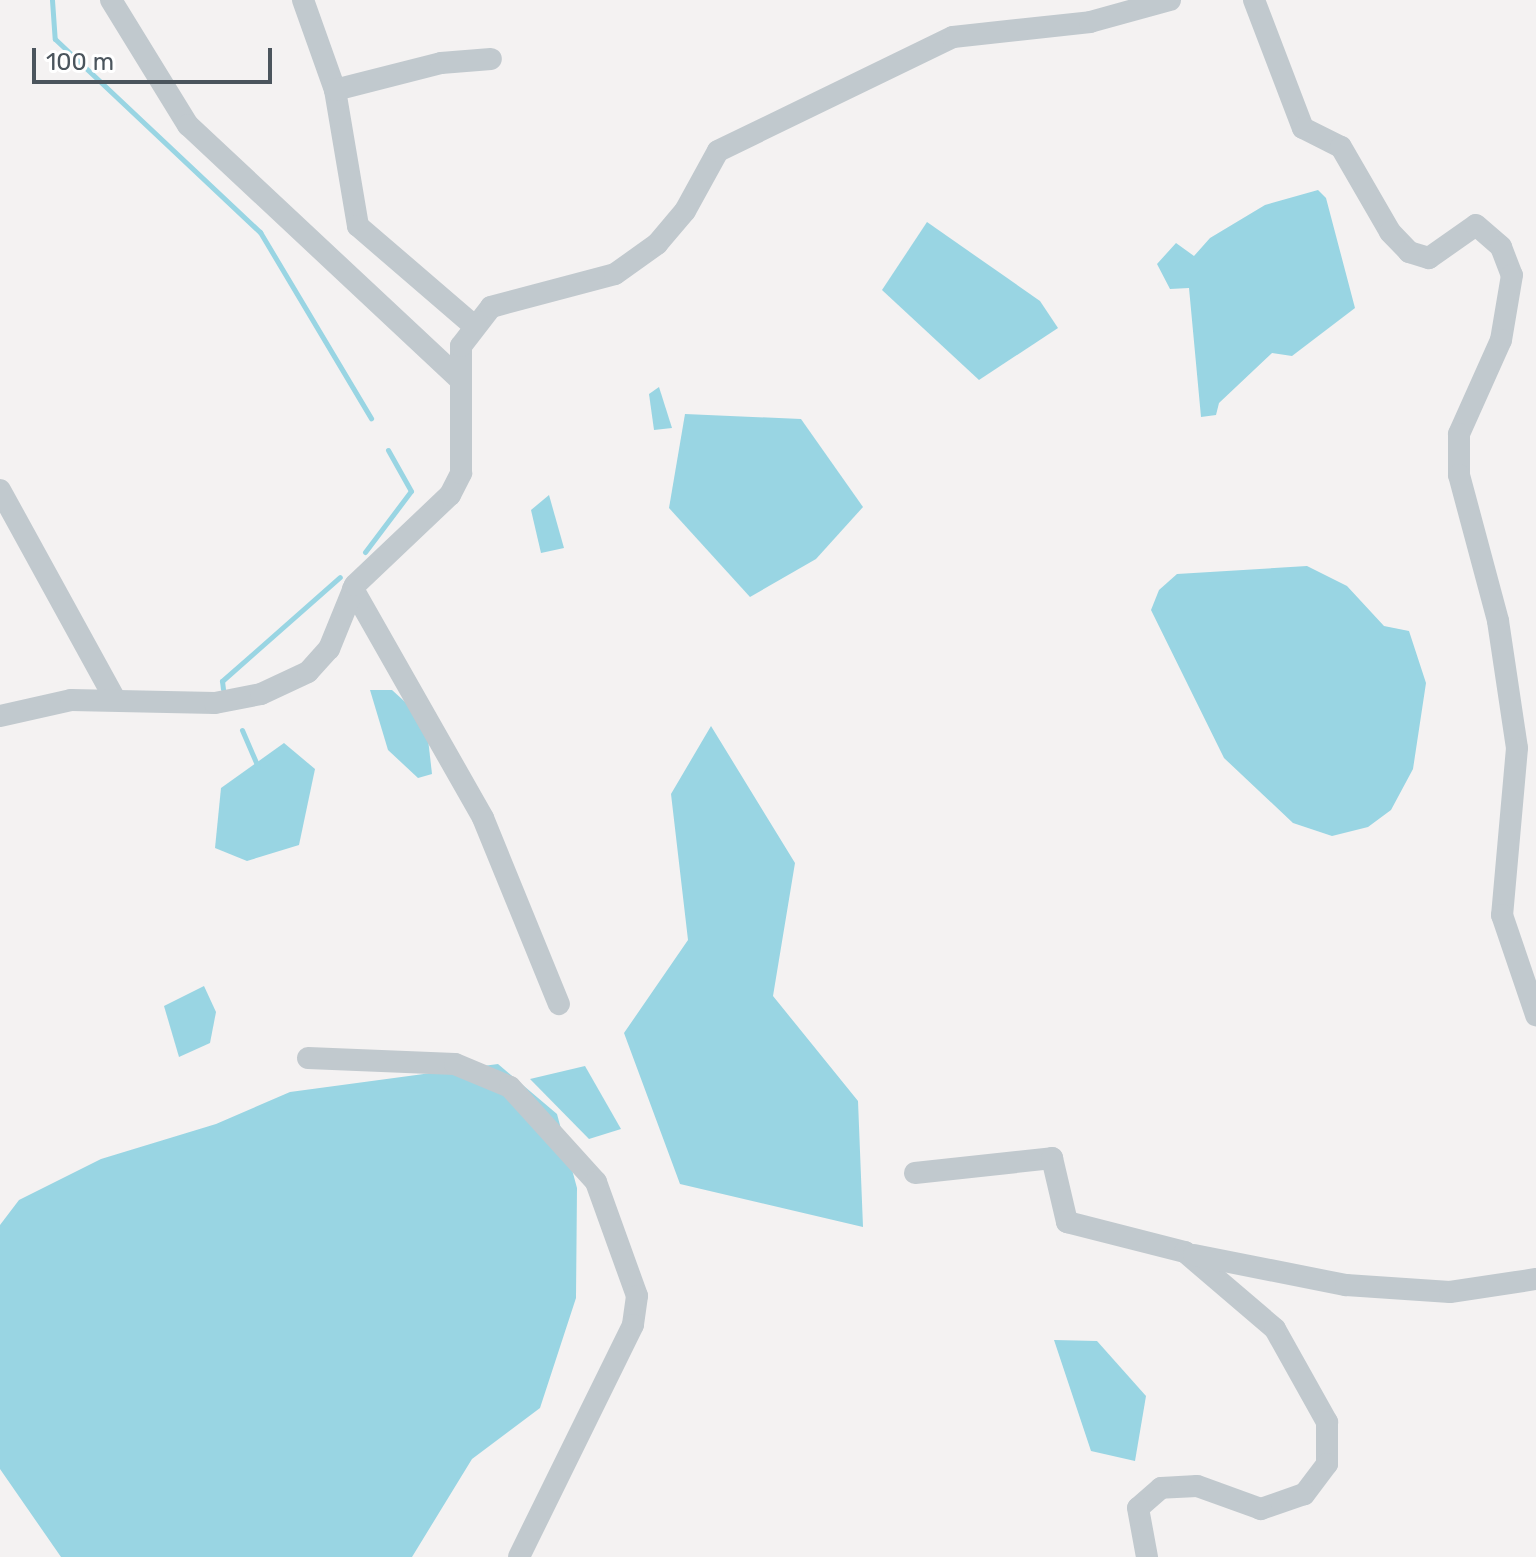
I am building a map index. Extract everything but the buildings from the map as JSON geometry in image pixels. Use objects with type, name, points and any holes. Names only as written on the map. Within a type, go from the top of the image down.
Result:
[{"type":"street","points":[[111,0],[188,125],[457,377]]},
{"type":"street","points":[[303,0],[335,90],[358,226],[472,324]]},
{"type":"street","points":[[0,716],[71,700],[215,703],[261,694],[308,672],[329,649],[353,589],[377,558],[450,495],[461,473],[457,377],[472,324],[491,307],[516,297],[573,290],[615,274],[676,222],[718,151],[953,37],[1090,22],[1170,0]]},
{"type":"street","points":[[1254,0],[1303,128],[1341,147],[1390,232],[1409,252],[1429,258],[1476,225],[1501,247],[1512,275],[1501,340],[1459,434],[1459,475],[1498,621],[1517,748],[1502,915],[1536,1015]]},
{"type":"street","points":[[335,90],[441,63],[491,59]]},
{"type":"street","points":[[0,490],[115,699]]},
{"type":"street","points":[[353,589],[483,818],[559,1004]]},
{"type":"street","points":[[308,1058],[455,1064],[510,1087],[596,1182],[637,1296],[633,1325],[519,1557]]},
{"type":"street","points":[[915,1173],[1052,1158],[1067,1222],[1185,1252],[1346,1285],[1450,1292],[1536,1279]]},
{"type":"street","points":[[1147,1557],[1138,1508],[1161,1488],[1197,1486],[1261,1509],[1304,1494],[1327,1464],[1327,1422],[1275,1329],[1185,1252]]},
{"type":"water","points":[[1318,190],[1326,198],[1355,308],[1292,356],[1272,353],[1219,403],[1216,415],[1201,417],[1189,288],[1170,289],[1157,264],[1176,243],[1194,256],[1210,238],[1265,205]]},
{"type":"water","points":[[927,222],[1040,301],[1058,328],[979,380],[882,290]]},
{"type":"water","points":[[659,387],[672,428],[654,430],[649,394]]},
{"type":"water","points":[[685,414],[801,419],[863,507],[816,559],[750,597],[669,508]]},
{"type":"water","points":[[549,495],[564,548],[541,553],[531,510]]},
{"type":"water","points":[[1307,566],[1347,586],[1384,626],[1409,631],[1426,683],[1413,769],[1391,810],[1368,827],[1332,836],[1293,823],[1224,758],[1151,610],[1159,590],[1177,574]]},
{"type":"water","points":[[370,690],[392,690],[426,721],[432,774],[418,778],[388,750]]},
{"type":"water","points":[[711,726],[795,863],[773,996],[858,1101],[863,1227],[680,1184],[624,1033],[688,940],[671,794]]},
{"type":"water","points":[[284,743],[315,769],[299,845],[247,861],[215,848],[221,788]]},
{"type":"water","points":[[204,986],[216,1012],[210,1043],[179,1057],[164,1006]]},
{"type":"water","points":[[498,1064],[557,1114],[577,1188],[576,1298],[540,1408],[472,1459],[412,1557],[61,1557],[0,1469],[0,1225],[19,1200],[101,1159],[216,1124],[290,1092]]},
{"type":"water","points":[[585,1066],[621,1129],[589,1139],[530,1079]]},
{"type":"water","points":[[1054,1340],[1097,1341],[1146,1396],[1135,1461],[1091,1451]]},
{"type":"waterway","points":[[52,0],[55,39],[260,232],[371,418]]},
{"type":"waterway","points":[[365,552],[411,491],[388,450]]},
{"type":"waterway","points":[[223,689],[222,681],[340,577]]},
{"type":"waterway","points":[[242,730],[258,767]]}]
